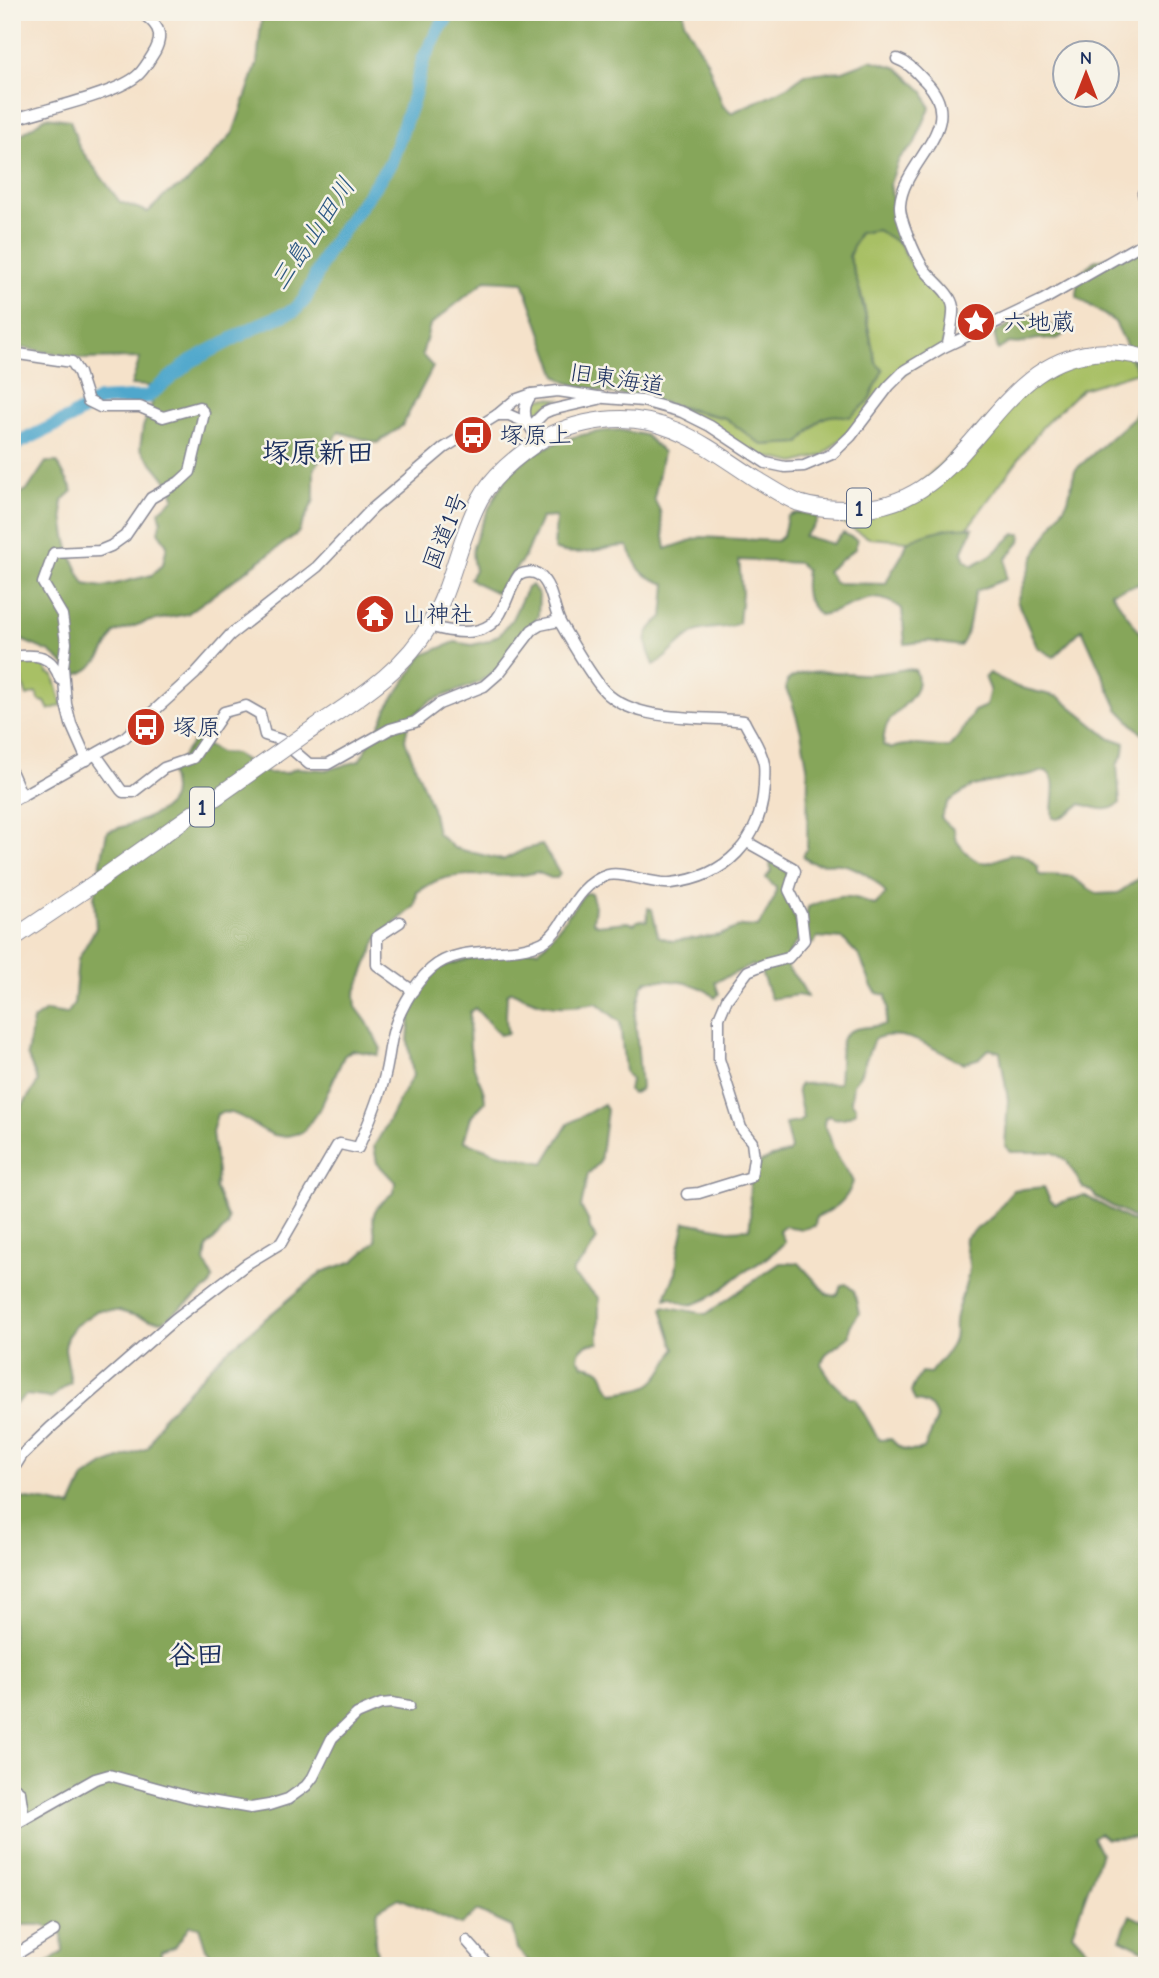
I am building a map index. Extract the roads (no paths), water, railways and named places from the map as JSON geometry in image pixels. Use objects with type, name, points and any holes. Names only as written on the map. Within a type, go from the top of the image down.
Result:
[{"type":"highway","name":"国道1号","points":[[12,939],[56,911],[389,674],[408,656],[429,626],[481,498],[513,460],[533,430],[559,431],[586,423],[642,419],[672,428],[798,502],[819,507],[875,507],[910,496],[942,473],[959,458],[1011,397],[1046,367],[1098,352],[1113,352],[1147,359]]},
{"type":"highway","name":"国道1号","points":[[12,948],[38,929],[56,911]]},
{"type":"street","points":[[12,123],[22,117],[117,87],[138,75],[159,40],[156,23],[140,12]]},
{"type":"street","points":[[897,58],[906,62],[935,91],[941,105],[940,125],[901,194],[899,209],[922,267],[949,297],[953,308],[948,344]]},
{"type":"street","points":[[1143,193],[1147,208]]},
{"type":"street","name":"旧東海道","points":[[17,799],[124,738],[159,709],[230,635],[317,567],[371,510],[444,448],[497,415],[508,404],[532,394],[558,391],[643,401],[672,409],[710,426],[766,463],[785,467],[804,466],[832,454],[851,436],[889,386],[905,370],[948,344],[1042,300],[1147,243]]},
{"type":"street","points":[[12,353],[72,362],[79,373],[86,397],[100,407],[140,407],[163,417],[199,407],[204,414],[190,472],[179,482],[151,498],[125,536],[99,551],[66,551],[52,555],[43,583],[62,615],[66,643],[63,687]]},
{"type":"street","points":[[558,391],[567,398],[564,406]]},
{"type":"street","points":[[532,394],[525,407],[533,430]]},
{"type":"street","points":[[533,430],[544,413],[564,406],[606,398]]},
{"type":"street","points":[[497,415],[509,415],[533,430]]},
{"type":"street","points":[[12,1471],[22,1455],[50,1428],[175,1319],[248,1263],[285,1240],[337,1146],[340,1144],[358,1148],[382,1086],[394,1030],[419,981],[432,968],[453,957],[540,943],[552,935],[575,899],[602,877],[621,874],[645,881],[670,883],[692,878],[723,864],[747,842],[760,811],[764,764],[744,722],[663,716],[616,700],[597,682],[559,621],[544,581],[532,572],[524,572],[514,581],[499,616],[492,623],[466,633],[429,626]]},
{"type":"street","points":[[12,656],[48,659],[55,666],[63,687],[68,717],[92,757],[123,792],[133,792],[164,768],[193,758],[220,716],[246,706],[260,714],[265,735],[281,740],[309,764],[323,765],[390,729],[415,722],[439,704],[484,686],[499,672],[532,630],[540,625],[559,621]]},
{"type":"street","points":[[12,773],[17,799]]},
{"type":"street","points":[[687,1194],[699,1193],[751,1177],[754,1158],[752,1142],[741,1128],[719,1059],[719,1018],[727,999],[748,971],[788,958],[804,940],[802,914],[789,890],[793,868],[747,842]]},
{"type":"street","points":[[400,922],[377,937],[377,965],[413,991]]},
{"type":"street","points":[[12,1826],[95,1779],[108,1775],[193,1798],[251,1808],[269,1805],[288,1799],[306,1786],[332,1738],[357,1714],[372,1705],[392,1703],[409,1706]]},
{"type":"street","points":[[12,1786],[21,1795],[24,1819]]},
{"type":"street","points":[[12,1957],[54,1931]]},
{"type":"street","points":[[467,1941],[489,1966]]},
{"type":"waterway","name":"三島山田川","points":[[12,446],[70,418],[99,400],[147,397],[191,361],[259,325],[295,310],[305,299],[327,252],[390,164],[412,102],[423,60],[451,12]]},
{"type":"place","name":"六地蔵","points":[[976,322]]},
{"type":"place","name":"塚原上","points":[[473,435]]},
{"type":"place","name":"山神社","points":[[375,614]]},
{"type":"place","name":"塚原","points":[[146,727]]},
{"type":"district","name":"塚原新田","points":[[318,453]]},
{"type":"district","name":"谷田","points":[[196,1655]]}]
